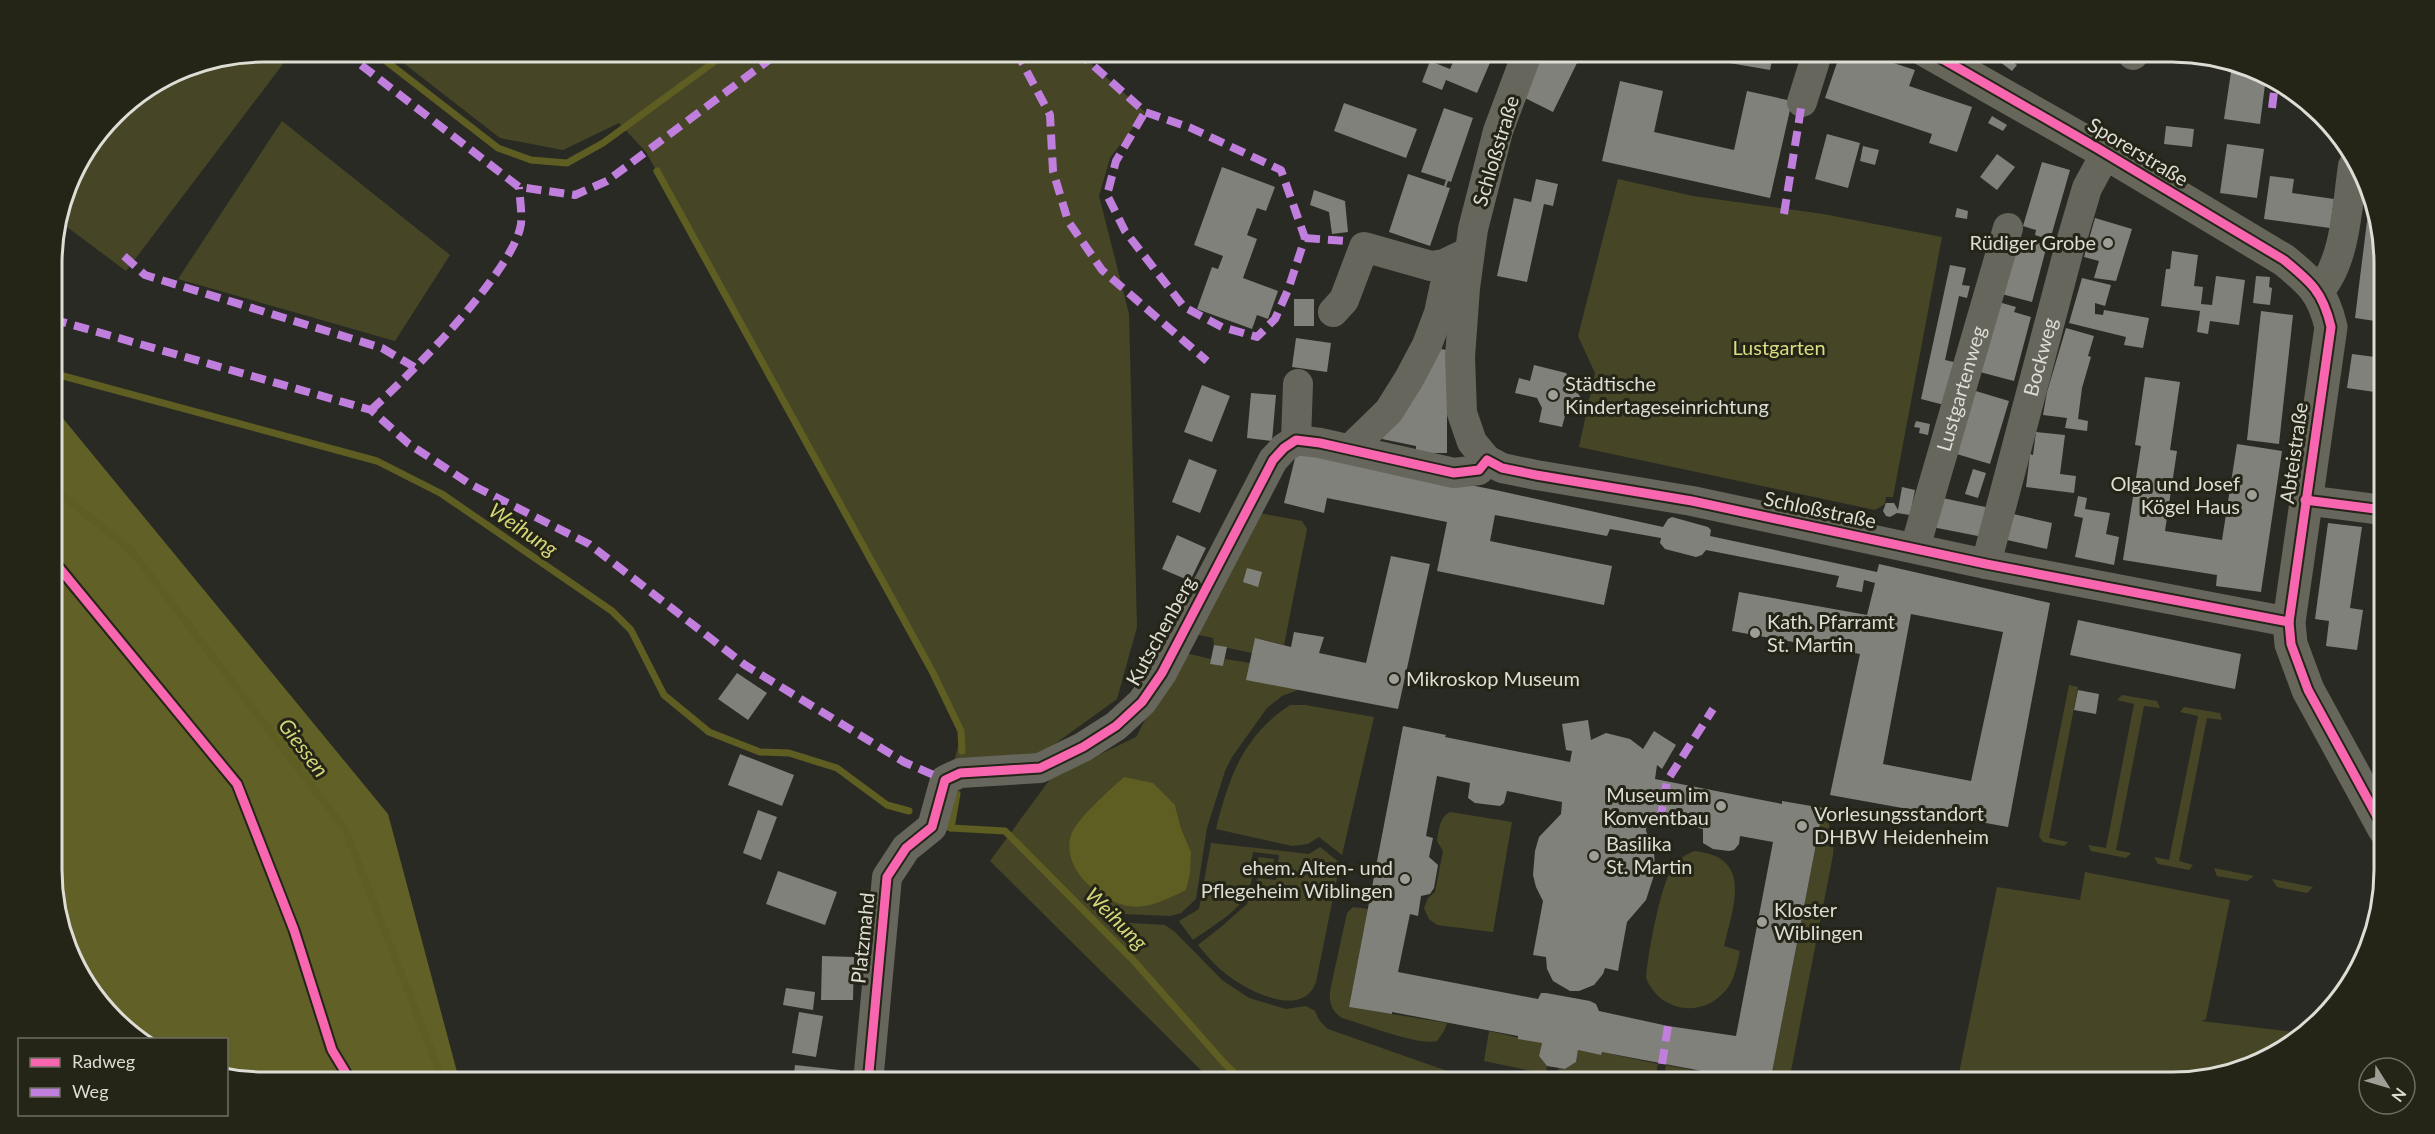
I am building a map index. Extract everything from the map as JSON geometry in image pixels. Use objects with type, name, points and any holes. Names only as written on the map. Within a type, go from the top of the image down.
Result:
[{"type":"main road","name":"Sporerstraße","points":[[1949,62],[2284,260],[2319,291]]},
{"type":"main road","name":"Abteistraße","points":[[2319,291],[2331,327],[2289,622],[2291,644],[2308,690],[2374,812]]},
{"type":"street","name":"Schloßstraße","points":[[1524,62],[1498,131],[1469,252],[1460,357],[1462,413],[1472,442],[1487,460],[1502,468],[1536,475],[1692,501],[1986,564],[2289,622]]},
{"type":"street","points":[[1802,102],[1815,62]]},
{"type":"street","name":"Bockweg","points":[[1986,564],[2068,249],[2087,188],[2106,153]]},
{"type":"street","points":[[2319,291],[2330,280],[2337,262],[2352,174]]},
{"type":"street","name":"Lustgartenweg","points":[[1915,549],[2008,228]]},
{"type":"street","points":[[1333,312],[1344,300],[1354,244],[1431,266],[1444,264],[1469,252]]},
{"type":"street","points":[[1350,449],[1389,411],[1409,379],[1439,313],[1446,279],[1469,252]]},
{"type":"street","points":[[1298,384],[1296,440],[1350,449],[1454,473],[1479,470],[1487,460]]},
{"type":"street","name":"Kutschenberg","points":[[945,780],[960,773],[1040,768],[1083,747],[1116,726],[1142,702],[1162,673],[1273,460],[1284,448],[1296,440]]},
{"type":"street","points":[[2305,500],[2374,509]]},
{"type":"street","name":"Platzmahd","points":[[869,1072],[887,877],[906,848],[932,827],[945,780]]},
{"type":"green space","points":[[250,62],[280,62],[283,64],[126,271],[65,225],[77,186],[103,141],[141,103],[186,77],[224,65]]},
{"type":"green space","points":[[402,62],[1089,62],[1145,112],[1110,158],[1099,196],[1129,314],[1137,627],[1117,699],[1034,759],[952,771],[961,734],[932,671],[646,152],[619,123],[563,150],[500,138]]},
{"type":"green space","points":[[282,121],[450,255],[395,341],[178,279]]},
{"type":"green space","name":"Lustgarten","points":[[1618,179],[1693,196],[1823,214],[1942,237],[1893,497],[1886,497],[1885,504],[1875,510],[1579,447],[1595,373],[1578,336]]},
{"type":"green space","points":[[1254,512],[1302,521],[1307,529],[1284,645],[1255,638],[1252,653],[1214,645],[1213,638],[1191,633]]},
{"type":"green space","points":[[1181,652],[1211,659],[1210,664],[1223,666],[1225,659],[1250,663],[1298,690],[1282,696],[1267,708],[1232,757],[1225,771],[1207,828],[1196,899],[1181,913],[1170,916],[1122,914],[1115,922],[1165,925],[1175,932],[1222,980],[1249,998],[1286,1009],[1306,1006],[1315,1011],[1319,1020],[1328,1029],[1450,1072],[1203,1072],[990,861],[1051,778],[1136,737]],"holes":[[[1175,805],[1181,828],[1191,852],[1186,890]]]},
{"type":"green space","points":[[2069,685],[2078,687],[2049,838],[2068,842],[2064,846],[2043,842],[2039,836]]},
{"type":"green space","points":[[2122,695],[2157,701],[2160,708],[2144,706],[2116,850],[2131,853],[2126,858],[2091,851],[2088,845],[2106,848],[2134,704],[2117,700]]},
{"type":"green space","points":[[1290,705],[1305,705],[1374,717],[1342,855],[1319,837],[1308,844],[1292,846],[1216,829],[1226,792],[1240,759],[1260,730]]},
{"type":"green space","points":[[2184,707],[2220,713],[2222,720],[2207,718],[2179,861],[2193,865],[2189,870],[2158,864],[2154,857],[2169,860],[2198,716],[2180,712]]},
{"type":"green space","points":[[1823,808],[1832,836],[1833,855],[1791,1071],[1772,1072]]},
{"type":"green space","points":[[1450,812],[1512,822],[1493,932],[1437,925],[1429,919],[1424,908],[1428,898],[1435,892],[1443,851],[1437,841],[1439,829],[1442,821]]},
{"type":"green space","points":[[1211,843],[1309,854],[1320,847],[1340,863],[1316,982],[1309,994],[1298,1000],[1285,1000],[1256,992],[1220,969],[1198,945],[1247,904],[1258,878],[1276,880],[1279,855],[1253,852],[1249,875],[1252,876],[1245,897],[1230,913],[1193,940],[1179,921],[1199,909]]},
{"type":"green space","points":[[1694,851],[1713,855],[1725,863],[1732,873],[1735,886],[1734,900],[1724,946],[1740,951],[1734,976],[1726,990],[1705,1005],[1682,1008],[1661,998],[1646,978],[1655,921],[1663,890],[1672,868],[1684,856]]},
{"type":"green space","points":[[1258,857],[1274,859],[1271,876],[1255,873]]},
{"type":"green space","points":[[2214,868],[2254,876],[2247,881],[2217,876]]},
{"type":"green space","points":[[2085,872],[2230,900],[2206,1019],[2201,1021],[2293,1032],[2261,1052],[2211,1069],[2185,1072],[1959,1072],[1997,887],[2080,900]]},
{"type":"green space","points":[[2272,879],[2313,887],[2307,893],[2277,887]]},
{"type":"green space","points":[[1353,907],[1368,909],[1349,1007],[1447,1023],[1437,1041],[1428,1042],[1391,1034],[1342,1018],[1334,1010],[1330,1000],[1330,991],[1347,913]]},
{"type":"green space","points":[[1489,1031],[1542,1043],[1539,1056],[1547,1066],[1546,1072],[1536,1072],[1484,1061]]},
{"type":"green space","points":[[1578,1050],[1601,1055],[1602,1052],[1658,1064],[1656,1072],[1558,1072],[1559,1068],[1565,1069],[1576,1062]]},
{"type":"green space","points":[[1666,1065],[1691,1070],[1691,1072],[1665,1071]]},
{"type":"shaded area","points":[[62,417],[388,814],[457,1072],[264,1072],[228,1070],[228,1038],[152,1038],[121,1013],[103,993],[77,948],[68,923],[63,897]]},
{"type":"shaded area","points":[[1124,777],[1153,783],[1175,805],[1191,852],[1186,890],[1158,903],[1136,907],[1117,903],[1094,890],[1077,870],[1071,859],[1069,847],[1071,835],[1080,820]]},
{"type":"building","points":[[1430,62],[1450,69],[1453,62],[1490,62],[1477,93],[1446,80],[1442,90],[1422,82]]},
{"type":"building","points":[[1537,62],[1577,63],[1553,112],[1521,96]]},
{"type":"building","points":[[1724,62],[1772,62],[1770,70]]},
{"type":"building","points":[[1837,62],[1891,62],[1915,70],[1909,86],[1972,107],[1957,152],[1929,143],[1932,134],[1825,98]]},
{"type":"building","points":[[2000,62],[2013,62],[2017,65],[2012,71]]},
{"type":"building","points":[[2231,72],[2249,77],[2265,85],[2260,124],[2224,119]]},
{"type":"building","points":[[1620,81],[1663,91],[1654,132],[1734,150],[1747,91],[1792,101],[1770,198],[1602,161]]},
{"type":"building","points":[[1344,103],[1417,129],[1406,158],[1334,131]]},
{"type":"building","points":[[1444,108],[1473,118],[1451,182],[1448,181],[1446,187],[1450,188],[1430,246],[1389,232],[1408,174],[1444,186],[1446,180],[1421,172]]},
{"type":"building","points":[[1992,116],[2007,125],[2003,131],[1988,123]]},
{"type":"building","points":[[2166,126],[2194,129],[2192,147],[2164,144]]},
{"type":"building","points":[[1827,134],[1860,143],[1848,188],[1815,179]]},
{"type":"building","points":[[2227,144],[2264,149],[2257,198],[2220,193]]},
{"type":"building","points":[[1863,146],[1879,150],[1875,165],[1860,161]]},
{"type":"building","points":[[1997,154],[2015,167],[1997,190],[1980,177]]},
{"type":"building","points":[[2042,162],[2070,170],[2050,240],[2035,235],[2036,230],[2023,226]]},
{"type":"building","points":[[1222,167],[1275,187],[1266,211],[1257,208],[1247,235],[1257,239],[1243,278],[1278,291],[1268,319],[1257,315],[1252,329],[1197,309],[1212,267],[1218,269],[1223,256],[1194,245]]},
{"type":"building","points":[[2270,176],[2294,179],[2292,193],[2334,199],[2330,228],[2264,219]]},
{"type":"building","points":[[1536,179],[1558,184],[1553,206],[1544,204],[1527,282],[1497,276],[1514,198],[1531,202]]},
{"type":"building","points":[[1314,190],[1345,201],[1348,232],[1332,234],[1329,212],[1310,205]]},
{"type":"building","points":[[1957,208],[1968,211],[1967,219],[1955,217]]},
{"type":"building","points":[[2368,215],[2374,264],[2374,321],[2355,318]]},
{"type":"building","name":"Rüdiger Grobe","points":[[2095,218],[2132,229],[2116,281],[2094,278],[2099,261],[2084,257]]},
{"type":"building","points":[[2009,235],[2047,245],[2032,302],[1994,292]]},
{"type":"building","points":[[2172,251],[2198,255],[2194,286],[2203,287],[2201,304],[2212,305],[2216,276],[2245,280],[2239,325],[2210,321],[2208,334],[2197,332],[2200,311],[2161,306],[2166,269],[2170,269]]},
{"type":"building","points":[[1950,265],[1966,268],[1962,285],[1970,286],[1967,298],[1959,296],[1945,360],[1958,363],[1948,406],[1921,399]]},
{"type":"building","points":[[2256,276],[2270,277],[2269,287],[2272,288],[2270,305],[2253,303]]},
{"type":"building","points":[[2082,278],[2111,285],[2105,306],[2095,303],[2095,314],[2103,315],[2104,310],[2149,318],[2143,348],[2124,345],[2126,337],[2069,323]]},
{"type":"building","points":[[1294,299],[1314,299],[1314,326],[1294,326]]},
{"type":"building","points":[[1995,301],[2016,307],[2014,312],[2031,317],[2014,381],[1972,370]]},
{"type":"building","points":[[2261,311],[2293,315],[2279,444],[2247,440]]},
{"type":"building","points":[[2066,328],[2094,336],[2088,356],[2091,357],[2082,388],[2078,419],[2088,421],[2087,431],[2065,428],[2067,418],[2043,415],[2047,392]]},
{"type":"building","points":[[1296,338],[1331,343],[1327,372],[1292,367]]},
{"type":"building","points":[[1433,348],[1447,350],[1447,453],[1416,453],[1416,446],[1382,439]]},
{"type":"building","points":[[2352,354],[2374,357],[2374,392],[2347,388]]},
{"type":"building","name":"Städtische Kindertageseinrichtung","points":[[1534,365],[1566,373],[1582,400],[1579,415],[1566,412],[1562,427],[1539,422],[1542,408],[1537,398],[1515,393],[1519,378],[1530,381]]},
{"type":"building","points":[[2145,377],[2180,382],[2170,450],[2177,451],[2165,531],[2222,540],[2237,444],[2282,451],[2261,592],[2216,586],[2217,575],[2123,560],[2141,446],[2135,445]]},
{"type":"building","points":[[1202,385],[1230,396],[1212,442],[1184,432]]},
{"type":"building","points":[[1969,389],[2009,401],[1990,464],[1950,452]]},
{"type":"building","points":[[1251,393],[1276,395],[1272,441],[1247,438]]},
{"type":"building","points":[[1916,421],[1930,424],[1928,435],[1919,433],[1920,428],[1914,427]]},
{"type":"building","points":[[2036,432],[2065,435],[2060,474],[2076,476],[2074,493],[2026,487],[2030,454],[2033,455]]},
{"type":"building","points":[[1297,450],[1663,527],[1672,517],[1708,527],[1711,530],[1710,536],[1877,572],[1879,564],[2050,603],[2008,827],[1830,795],[1860,654],[1732,631],[1739,592],[1867,615],[1875,583],[1864,580],[1862,592],[1836,587],[1839,576],[1706,550],[1702,555],[1696,557],[1665,549],[1660,543],[1661,538],[1610,529],[1607,536],[1495,515],[1490,541],[1612,566],[1604,605],[1437,571],[1447,522],[1327,498],[1324,513],[1284,503]],"holes":[[[1911,614],[2003,632],[1971,781],[1883,764]]]},
{"type":"building","points":[[1189,459],[1217,470],[1200,513],[1172,502]]},
{"type":"building","points":[[1973,469],[1986,473],[1978,498],[1965,494]]},
{"type":"building","points":[[1902,487],[1915,490],[1910,515],[1897,513],[1890,517],[1886,516],[1883,511],[1886,503],[1894,503],[1898,510]]},
{"type":"building","points":[[2078,496],[2087,498],[2085,509],[2110,513],[2106,534],[2119,537],[2114,565],[2075,557],[2083,518],[2074,516]]},
{"type":"building","points":[[1938,497],[1990,508],[1983,537],[1932,527]]},
{"type":"building","points":[[2013,514],[2052,523],[2047,549],[2007,540]]},
{"type":"building","points":[[2328,523],[2362,527],[2350,608],[2363,610],[2357,650],[2326,646],[2329,621],[2315,619]]},
{"type":"building","points":[[1177,535],[1206,548],[1190,581],[1162,569]]},
{"type":"building","points":[[1391,556],[1430,564],[1398,709],[1246,680],[1255,638],[1291,647],[1294,632],[1324,637],[1319,653],[1366,663]]},
{"type":"building","points":[[1247,568],[1262,572],[1258,587],[1243,582]]},
{"type":"building","points":[[2078,620],[2241,654],[2235,689],[2070,655]]},
{"type":"building","points":[[1214,645],[1227,647],[1223,666],[1210,664]]},
{"type":"building","points":[[737,673],[767,693],[748,720],[718,699]]},
{"type":"building","points":[[2078,690],[2099,694],[2096,714],[2074,710]]},
{"type":"building","points":[[1588,720],[1591,740],[1606,733],[1630,739],[1643,749],[1654,731],[1676,745],[1662,769],[1657,765],[1655,779],[1782,804],[1782,801],[1823,808],[1772,1072],[1707,1072],[1602,1052],[1601,1055],[1578,1050],[1576,1062],[1565,1069],[1547,1066],[1539,1056],[1542,1043],[1518,1039],[1518,1036],[1392,1012],[1392,1014],[1349,1007],[1403,726],[1446,735],[1445,737],[1570,762],[1572,751],[1566,750],[1562,724]],"holes":[[[1437,776],[1470,783],[1468,798],[1475,803],[1500,806],[1504,803],[1507,791],[1562,802],[1561,814],[1539,837],[1535,851],[1533,875],[1543,901],[1533,955],[1546,957],[1547,969],[1553,981],[1570,991],[1579,991],[1594,985],[1605,968],[1618,971],[1627,922],[1646,900],[1655,872],[1654,849],[1646,831],[1647,818],[1703,829],[1703,843],[1713,849],[1734,850],[1739,844],[1740,836],[1773,842],[1736,1036],[1668,1026],[1599,1011],[1596,1004],[1590,1001],[1546,993],[1541,993],[1538,999],[1398,972],[1410,914],[1418,916],[1421,896],[1430,894],[1434,888],[1438,865],[1429,857],[1433,838],[1426,836]]]},
{"type":"building","points":[[740,754],[794,775],[782,806],[728,785]]},
{"type":"building","points":[[758,810],[777,817],[761,860],[743,853]]},
{"type":"building","points":[[778,871],[837,892],[825,925],[766,904]]},
{"type":"building","points":[[822,956],[854,957],[853,1000],[821,1000]]},
{"type":"building","points":[[786,988],[815,992],[813,1010],[783,1005]]},
{"type":"building","points":[[799,1012],[823,1016],[816,1057],[792,1053]]},
{"type":"building","points":[[795,1065],[840,1070],[840,1072],[794,1072]]},
{"type":"waterway","points":[[387,62],[498,148],[531,160],[567,163],[603,143],[714,62]]},
{"type":"waterway","points":[[657,171],[932,671],[961,731],[962,751]]},
{"type":"waterway","name":"Weihung","points":[[62,376],[377,461],[442,494],[612,611],[631,630],[664,695],[709,732],[760,752],[789,753],[837,768],[887,805],[909,811]]},
{"type":"waterway","name":"Giessen","points":[[62,495],[130,549],[345,829],[440,1072]]},
{"type":"waterway","points":[[951,828],[957,794]]},
{"type":"waterway","name":"Weihung","points":[[940,824],[951,828],[1005,831],[1133,960],[1233,1072]]},
{"type":"marked path","points":[[357,62],[519,187],[575,195],[607,181],[766,62]]},
{"type":"marked path","points":[[1022,62],[1050,115],[1053,171],[1068,221],[1102,270],[1207,361]]},
{"type":"marked path","points":[[1089,62],[1145,112]]},
{"type":"marked path","points":[[2272,108],[2274,90]]},
{"type":"marked path","points":[[1784,214],[1802,102]]},
{"type":"marked path","points":[[1145,112],[1191,128],[1281,170],[1305,238],[1288,290],[1275,319],[1257,337],[1222,327],[1184,307],[1125,231],[1107,195],[1116,161],[1145,112]]},
{"type":"marked path","points":[[371,410],[433,349],[500,268],[514,244],[521,224],[519,187]]},
{"type":"marked path","points":[[1305,238],[1345,241]]},
{"type":"marked path","points":[[124,256],[145,275],[382,348],[416,368]]},
{"type":"marked path","points":[[62,322],[371,410],[409,444],[470,484],[589,544],[745,665],[904,762],[945,780]]},
{"type":"marked path","points":[[1660,821],[1667,781],[1713,709]]},
{"type":"marked path","points":[[1662,1064],[1668,1026]]},
{"type":"cycle path","points":[[1948,62],[2284,260],[2302,275],[2320,296],[2331,327],[2289,622],[2291,644],[2308,690],[2374,811]]},
{"type":"cycle path","points":[[869,1072],[887,877],[906,848],[932,827],[945,780],[960,773],[1040,768],[1083,747],[1116,726],[1142,702],[1162,673],[1273,460],[1284,448],[1296,440],[1320,443],[1454,473],[1479,470],[1487,460],[1502,468],[1536,475],[1692,501],[1986,564],[2289,622]]},
{"type":"cycle path","points":[[2305,500],[2374,509]]},
{"type":"cycle path","points":[[62,571],[237,784],[294,930],[332,1050],[345,1072]]},
{"type":"place","name":"Rüdiger Grobe","points":[[2108,243]]},
{"type":"place","name":"Städtische Kindertageseinrichtung","points":[[1553,395]]},
{"type":"place","name":"Olga und Josef Kögel Haus","points":[[2252,495]]},
{"type":"place","name":"Kath. Pfarramt St. Martin","points":[[1755,633]]},
{"type":"place","name":"Mikroskop Museum","points":[[1394,679]]},
{"type":"place","name":"Museum im Konventbau","points":[[1721,806]]},
{"type":"place","name":"Vorlesungsstandort DHBW Heidenheim","points":[[1802,826]]},
{"type":"place","name":"Basilika St. Martin","points":[[1594,856]]},
{"type":"place","name":"ehem. Alten- und Pflegeheim Wiblingen","points":[[1405,879]]},
{"type":"place","name":"Kloster Wiblingen","points":[[1762,922]]}]
